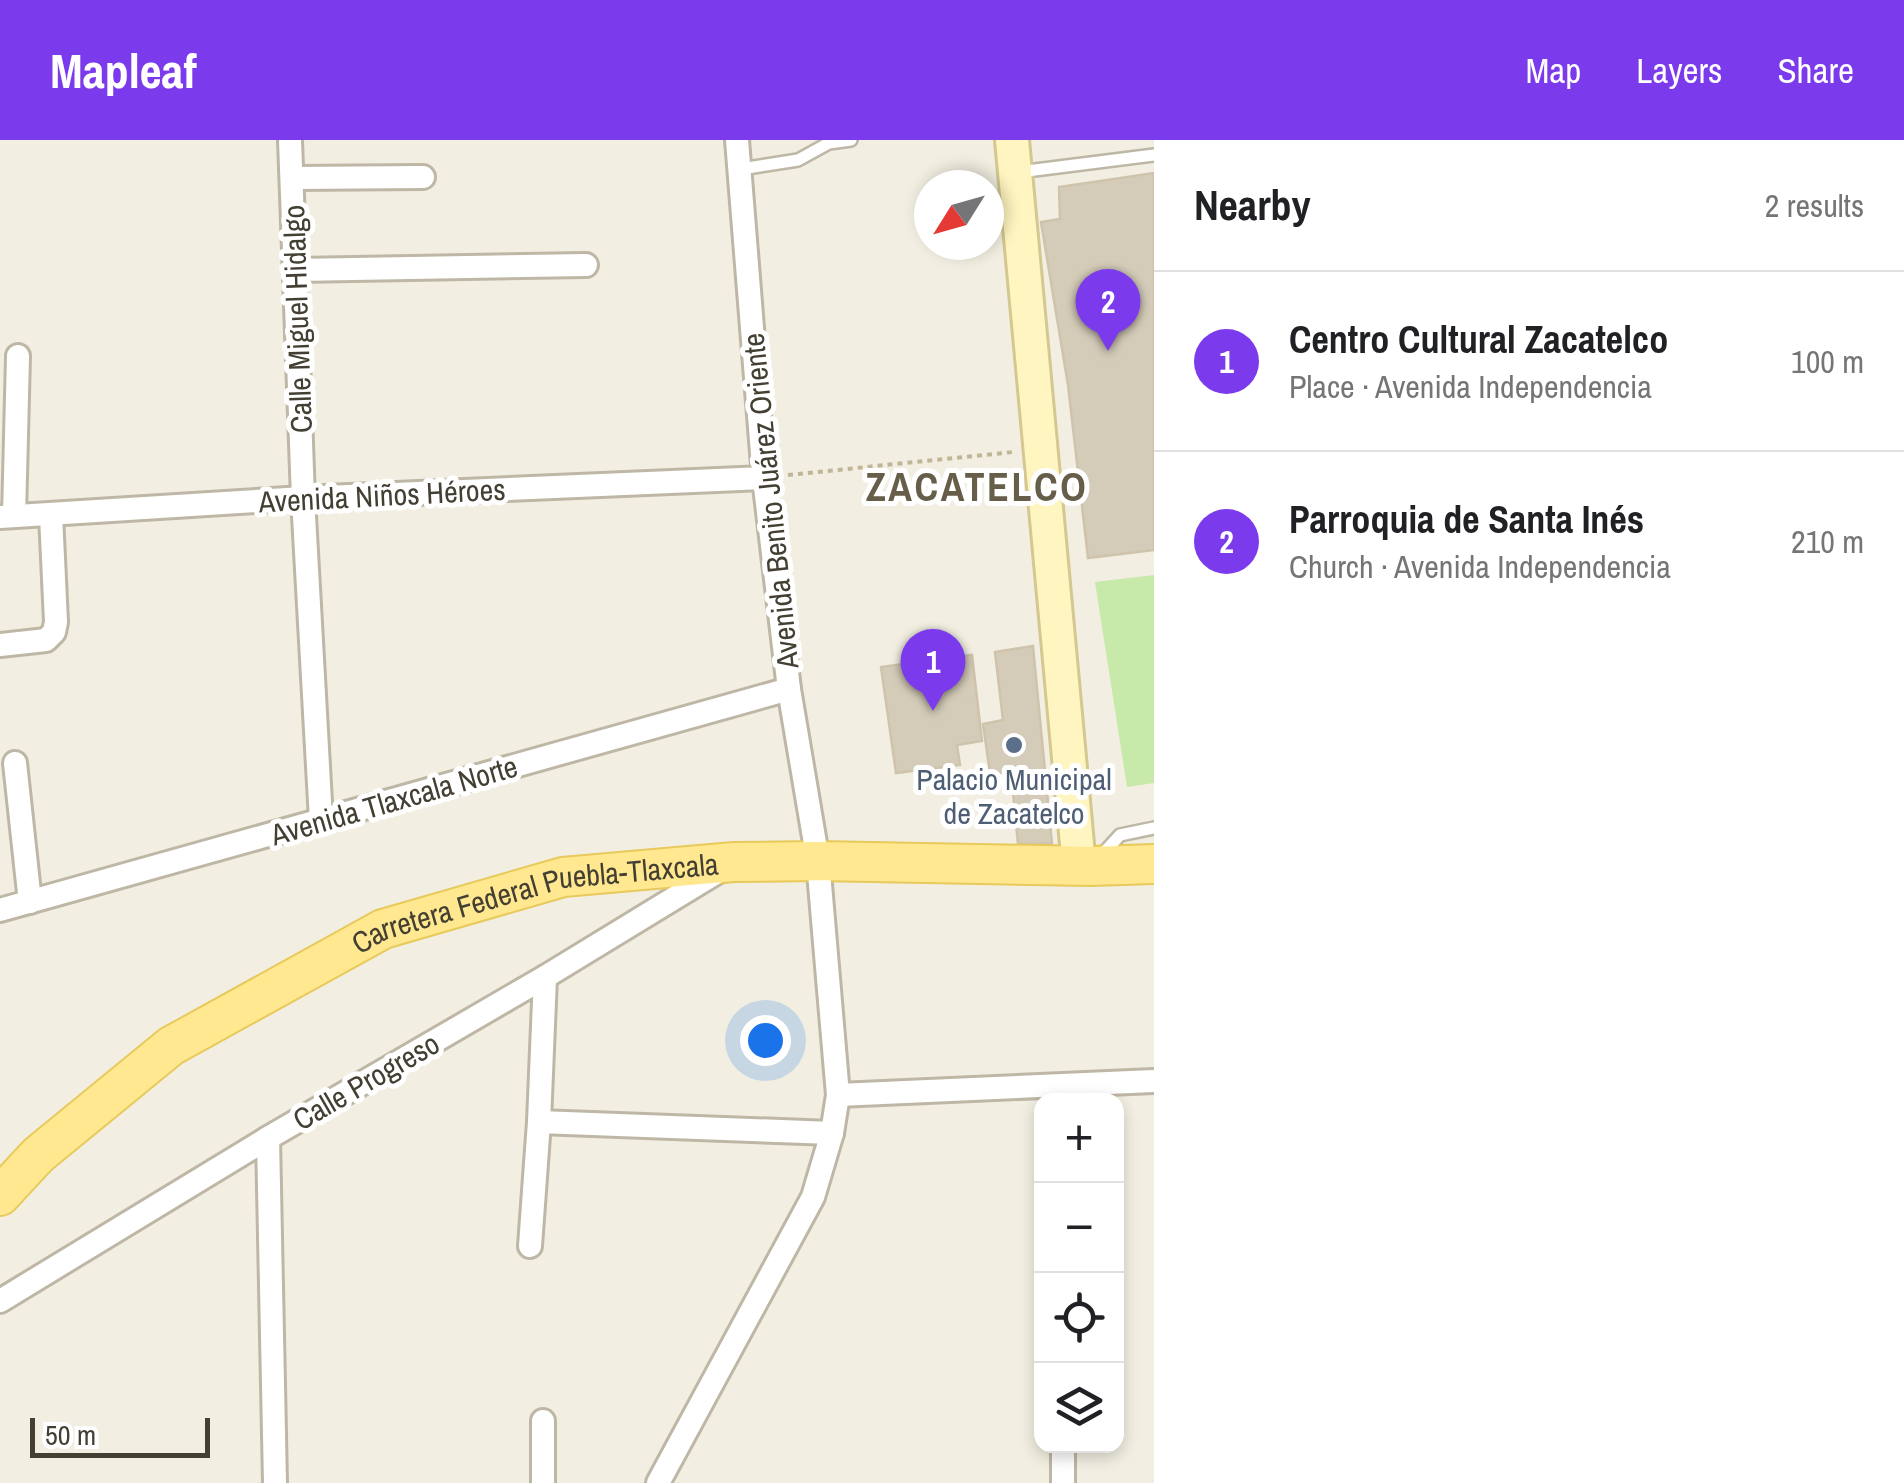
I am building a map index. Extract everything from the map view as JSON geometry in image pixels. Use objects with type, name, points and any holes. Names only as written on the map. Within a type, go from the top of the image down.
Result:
[{"type":"main road","points":[[1014,156],[1085,866]]},
{"type":"main road","name":"Carretera Federal Puebla-Tlaxcala","points":[[0,1196],[38,1155],[171,1046],[383,930],[564,877],[734,862],[1154,864]]},
{"type":"street","name":"Calle Miguel Hidalgo","points":[[290,140],[303,498],[321,820]]},
{"type":"street","name":"Avenida Benito Juárez Oriente","points":[[658,1483],[813,1197],[832,1133],[838,1094],[818,861],[789,688],[764,478],[738,140]]},
{"type":"street","points":[[292,178],[422,176]]},
{"type":"street","points":[[296,270],[586,264]]},
{"type":"street","points":[[7,517],[18,356]]},
{"type":"street","name":"Avenida Niños Héroes","points":[[7,517],[303,498],[764,478]]},
{"type":"street","points":[[0,645],[46,640],[54,632],[51,515]]},
{"type":"street","name":"Avenida Tlaxcala Norte","points":[[0,910],[789,688]]},
{"type":"street","points":[[15,763],[30,902]]},
{"type":"street","name":"Calle Progreso","points":[[0,1301],[734,862]]},
{"type":"street","points":[[530,1246],[545,977]]},
{"type":"street","points":[[1060,1093],[1154,1082]]},
{"type":"street","points":[[838,1094],[1034,1093]]},
{"type":"street","points":[[538,1122],[832,1133]]},
{"type":"street","points":[[268,1138],[275,1483]]},
{"type":"street","points":[[542,1421],[543,1483]]},
{"type":"street","points":[[1063,1453],[1064,1483]]},
{"type":"lane","points":[[740,168],[798,160],[828,143],[851,140]]},
{"type":"lane","points":[[1014,156],[1154,155]]},
{"type":"lane","points":[[1085,866],[1120,836],[1154,828]]},
{"type":"path","points":[[764,478],[1042,448]]},
{"type":"green space","points":[[1154,575],[1154,783],[1127,787],[1095,582]]},
{"type":"building","points":[[1154,173],[1154,550],[1088,558],[1068,385],[1041,222],[1060,219],[1059,187]]},
{"type":"building","name":"Palacio Municipal de Zacatelco","points":[[1033,646],[1052,844],[1018,844],[1011,772],[990,773],[983,724],[1003,720],[995,652]]},
{"type":"building","points":[[972,655],[982,741],[957,745],[960,765],[896,773],[881,667]]},
{"type":"place","name":"Parroquia de Santa Inés","points":[[1108,351]]},
{"type":"place","name":"Centro Cultural Zacatelco","points":[[933,711]]},
{"type":"place","name":"Palacio Municipal de Zacatelco","points":[[1014,745]]},
{"type":"district","name":"ZACATELCO","points":[[977,486]]}]
